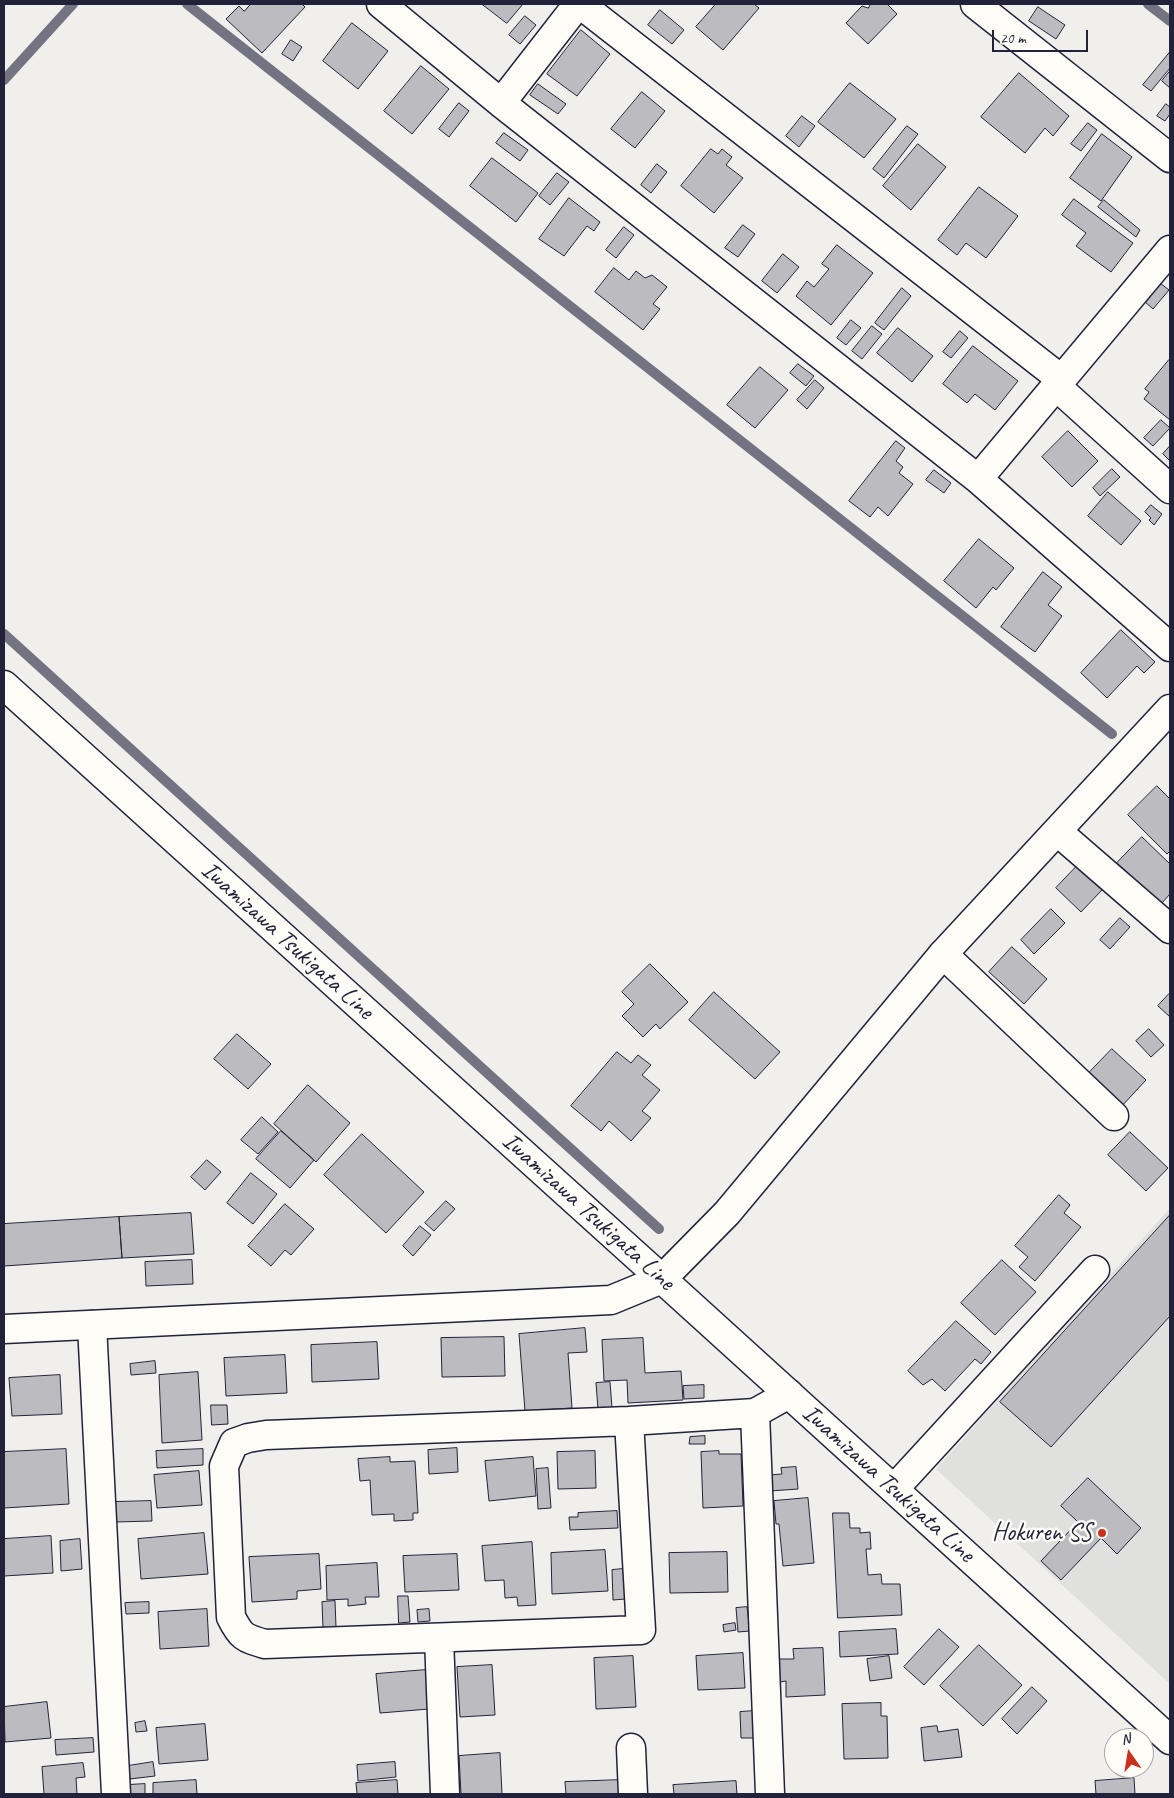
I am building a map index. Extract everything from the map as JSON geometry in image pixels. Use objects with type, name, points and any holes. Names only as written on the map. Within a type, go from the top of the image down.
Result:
[{"type":"street","points":[[381,4],[501,103],[978,479],[1170,647]]},
{"type":"street","points":[[501,103],[579,4],[1058,382],[1170,489]]},
{"type":"street","points":[[975,4],[1170,158]]},
{"type":"street","points":[[978,479],[1170,250]]},
{"type":"street","name":"Iwamizawa Tsukigata Line","points":[[4,685],[1170,1740]]},
{"type":"street","points":[[4,1329],[611,1300],[662,1279],[727,1212],[943,954],[1170,709]]},
{"type":"street","points":[[1058,832],[1170,929]]},
{"type":"street","points":[[943,954],[1114,1116]]},
{"type":"street","points":[[894,1489],[1095,1270]]},
{"type":"street","points":[[92,1325],[116,1794]]},
{"type":"street","points":[[629,1421],[640,1630],[266,1644],[251,1640],[238,1632],[231,1617],[224,1466],[234,1443],[266,1435],[629,1421],[755,1413],[789,1394]]},
{"type":"street","points":[[755,1413],[770,1794]]},
{"type":"street","points":[[439,1638],[445,1794]]},
{"type":"street","points":[[631,1748],[634,1794]]},
{"type":"shaded area","points":[[1170,1208],[1170,1684],[936,1469]]},
{"type":"building","points":[[251,4],[302,4],[305,7],[262,53],[226,19],[239,6],[244,11]]},
{"type":"building","points":[[482,4],[523,4],[507,23]]},
{"type":"building","points":[[716,4],[754,4],[759,8],[723,50],[696,27]]},
{"type":"building","points":[[871,4],[887,4],[897,14],[868,44],[846,23],[862,6],[868,8]]},
{"type":"building","points":[[1038,7],[1065,25],[1056,39],[1029,21]]},
{"type":"building","points":[[660,10],[684,30],[672,44],[648,25]]},
{"type":"building","points":[[525,16],[536,25],[520,44],[509,35]]},
{"type":"building","points":[[352,23],[388,51],[358,89],[323,61]]},
{"type":"building","points":[[581,30],[610,54],[577,96],[547,74]]},
{"type":"building","points":[[291,40],[302,47],[293,61],[282,54]]},
{"type":"building","points":[[1170,52],[1170,68],[1151,91],[1143,85]]},
{"type":"building","points":[[421,66],[449,89],[412,134],[384,111]]},
{"type":"building","points":[[1170,71],[1170,88],[1162,81]]},
{"type":"building","points":[[1019,73],[1069,116],[1053,136],[1045,128],[1025,153],[981,117]]},
{"type":"building","points":[[850,83],[896,119],[864,158],[818,122]]},
{"type":"building","points":[[538,84],[566,104],[558,114],[530,95]]},
{"type":"building","points":[[642,92],[665,111],[635,148],[611,129]]},
{"type":"building","points":[[459,103],[469,111],[449,137],[439,129]]},
{"type":"building","points":[[1166,104],[1170,107],[1170,114],[1165,121],[1157,116]]},
{"type":"building","points":[[802,116],[815,126],[799,147],[786,136]]},
{"type":"building","points":[[1088,123],[1097,130],[1081,151],[1071,144]]},
{"type":"building","points":[[907,126],[918,134],[884,178],[873,169]]},
{"type":"building","points":[[504,133],[528,150],[520,161],[496,143]]},
{"type":"building","points":[[1102,134],[1132,157],[1101,201],[1070,178]]},
{"type":"building","points":[[918,144],[946,167],[911,210],[883,186]]},
{"type":"building","points":[[711,149],[718,154],[722,149],[732,157],[726,165],[743,178],[714,213],[681,186]]},
{"type":"building","points":[[492,158],[538,193],[516,222],[470,186]]},
{"type":"building","points":[[657,164],[667,172],[651,193],[641,185]]},
{"type":"building","points":[[557,173],[569,182],[550,205],[539,196]]},
{"type":"building","points":[[979,187],[1018,216],[986,258],[966,243],[957,255],[938,240]]},
{"type":"building","points":[[569,198],[600,222],[594,231],[587,226],[564,256],[539,239]]},
{"type":"building","points":[[1074,199],[1133,243],[1111,272],[1076,246],[1086,233],[1062,215]]},
{"type":"building","points":[[1104,200],[1140,230],[1136,237],[1098,207]]},
{"type":"building","points":[[743,225],[755,234],[738,257],[725,248]]},
{"type":"building","points":[[624,227],[634,235],[616,258],[606,250]]},
{"type":"building","points":[[837,245],[873,273],[831,325],[796,296],[807,281],[814,287],[829,269],[822,264]]},
{"type":"building","points":[[783,254],[799,267],[777,293],[762,281]]},
{"type":"building","points":[[614,268],[629,280],[636,271],[645,278],[652,275],[667,287],[653,304],[660,309],[643,330],[595,292]]},
{"type":"building","points":[[1160,283],[1169,290],[1153,309],[1144,301]]},
{"type":"building","points":[[902,288],[911,296],[884,330],[875,323]]},
{"type":"building","points":[[851,320],[861,328],[846,345],[837,338]]},
{"type":"building","points":[[872,326],[882,334],[862,359],[852,351]]},
{"type":"building","points":[[898,328],[933,356],[912,382],[877,353]]},
{"type":"building","points":[[960,331],[968,338],[951,358],[943,352]]},
{"type":"building","points":[[973,346],[1018,381],[995,410],[975,394],[967,403],[943,384]]},
{"type":"building","points":[[1169,360],[1170,420],[1144,399],[1149,392],[1145,389]]},
{"type":"building","points":[[798,364],[814,376],[806,386],[790,373]]},
{"type":"building","points":[[760,367],[788,390],[755,428],[727,405]]},
{"type":"building","points":[[815,380],[824,388],[807,409],[797,400]]},
{"type":"building","points":[[1161,420],[1170,428],[1153,446],[1144,438]]},
{"type":"building","points":[[1068,431],[1098,461],[1072,487],[1042,457]]},
{"type":"building","points":[[896,441],[905,448],[896,461],[903,467],[899,473],[913,484],[888,516],[878,507],[870,517],[849,501]]},
{"type":"building","points":[[1170,446],[1170,461],[1163,454]]},
{"type":"building","points":[[1112,469],[1120,477],[1100,496],[1093,488]]},
{"type":"building","points":[[934,470],[951,483],[944,493],[926,480]]},
{"type":"building","points":[[1108,492],[1141,521],[1121,545],[1088,516]]},
{"type":"building","points":[[1151,505],[1162,514],[1154,525],[1149,520],[1151,518],[1145,512]]},
{"type":"building","points":[[979,539],[1014,568],[996,590],[993,587],[976,608],[944,581]]},
{"type":"building","points":[[1043,572],[1062,587],[1048,605],[1062,616],[1035,652],[1001,627]]},
{"type":"building","points":[[1121,630],[1155,662],[1144,673],[1137,666],[1107,698],[1081,673]]},
{"type":"building","points":[[1157,786],[1170,799],[1170,851],[1167,854],[1128,815]]},
{"type":"building","points":[[1142,837],[1170,864],[1170,894],[1161,904],[1117,863]]},
{"type":"building","points":[[1077,866],[1102,890],[1081,912],[1056,888]]},
{"type":"building","points":[[1051,909],[1065,923],[1034,954],[1021,940]]},
{"type":"building","points":[[1120,918],[1130,927],[1110,949],[1100,940]]},
{"type":"building","points":[[1012,947],[1047,979],[1024,1004],[989,972]]},
{"type":"building","points":[[650,964],[688,1002],[660,1029],[656,1024],[643,1037],[622,1016],[634,1004],[622,992]]},
{"type":"building","points":[[714,992],[780,1052],[755,1079],[689,1020]]},
{"type":"building","points":[[1170,995],[1170,1017],[1158,1006]]},
{"type":"building","points":[[1149,1029],[1164,1045],[1151,1057],[1136,1041]]},
{"type":"building","points":[[237,1034],[271,1064],[248,1089],[214,1059]]},
{"type":"building","points":[[1112,1049],[1146,1080],[1120,1108],[1086,1076]]},
{"type":"building","points":[[617,1052],[631,1063],[638,1055],[651,1065],[642,1075],[660,1090],[642,1111],[651,1118],[631,1141],[609,1121],[601,1131],[571,1106]]},
{"type":"building","points":[[308,1085],[350,1123],[316,1162],[274,1124]]},
{"type":"building","points":[[262,1117],[278,1132],[258,1154],[241,1140]]},
{"type":"building","points":[[281,1131],[314,1160],[290,1188],[256,1159]]},
{"type":"building","points":[[1130,1132],[1168,1168],[1146,1191],[1108,1155]]},
{"type":"building","points":[[362,1134],[424,1192],[386,1233],[324,1175]]},
{"type":"building","points":[[207,1160],[221,1172],[205,1190],[191,1177]]},
{"type":"building","points":[[251,1173],[277,1194],[253,1224],[227,1203]]},
{"type":"building","points":[[1059,1195],[1070,1205],[1064,1213],[1081,1227],[1035,1281],[1019,1267],[1028,1257],[1015,1246]]},
{"type":"building","points":[[446,1201],[455,1209],[434,1231],[425,1223]]},
{"type":"building","points":[[285,1204],[314,1229],[291,1255],[285,1250],[271,1266],[248,1246]]},
{"type":"building","points":[[191,1213],[194,1254],[122,1258],[119,1217]]},
{"type":"building","points":[[1170,1215],[1170,1316],[1051,1447],[1000,1402]]},
{"type":"building","points":[[119,1217],[122,1258],[4,1266],[4,1224]]},
{"type":"building","points":[[420,1226],[431,1235],[413,1256],[403,1246]]},
{"type":"building","points":[[192,1260],[193,1284],[146,1286],[145,1262]]},
{"type":"building","points":[[1002,1260],[1036,1292],[995,1335],[961,1303]]},
{"type":"building","points":[[956,1321],[991,1352],[981,1364],[975,1359],[945,1391],[932,1379],[923,1385],[908,1371]]},
{"type":"building","points":[[585,1328],[587,1352],[568,1353],[572,1408],[525,1411],[519,1334]]},
{"type":"building","points":[[504,1337],[505,1376],[442,1377],[441,1338]]},
{"type":"building","points":[[643,1338],[645,1373],[681,1371],[683,1400],[628,1403],[627,1380],[604,1381],[602,1340]]},
{"type":"building","points":[[377,1342],[379,1379],[312,1382],[311,1345]]},
{"type":"building","points":[[285,1355],[287,1393],[226,1396],[224,1358]]},
{"type":"building","points":[[155,1361],[156,1373],[131,1375],[130,1364]]},
{"type":"building","points":[[198,1372],[202,1440],[162,1443],[159,1375]]},
{"type":"building","points":[[60,1375],[62,1414],[12,1416],[9,1378]]},
{"type":"building","points":[[610,1382],[612,1408],[598,1409],[596,1383]]},
{"type":"building","points":[[704,1385],[704,1398],[684,1399],[683,1386]]},
{"type":"building","points":[[211,1405],[227,1405],[228,1424],[212,1425]]},
{"type":"building","points":[[705,1436],[705,1444],[689,1444],[690,1437]]},
{"type":"building","points":[[457,1448],[458,1472],[429,1474],[428,1450]]},
{"type":"building","points":[[66,1449],[69,1504],[4,1508],[4,1452]]},
{"type":"building","points":[[203,1449],[203,1465],[157,1468],[156,1451]]},
{"type":"building","points":[[595,1451],[596,1488],[558,1489],[557,1452]]},
{"type":"building","points":[[719,1451],[719,1454],[741,1454],[743,1506],[703,1508],[701,1452]]},
{"type":"building","points":[[390,1457],[390,1462],[415,1461],[418,1513],[413,1513],[413,1520],[394,1521],[394,1514],[372,1515],[370,1480],[360,1481],[358,1459]]},
{"type":"building","points":[[533,1457],[536,1496],[489,1501],[485,1461]]},
{"type":"building","points":[[796,1467],[798,1489],[770,1491],[769,1475],[782,1474],[781,1468]]},
{"type":"building","points":[[548,1468],[551,1508],[538,1509],[536,1469]]},
{"type":"building","points":[[199,1471],[202,1505],[157,1508],[154,1475]]},
{"type":"building","name":"Hokuren SS","points":[[1088,1478],[1141,1528],[1117,1554],[1101,1538],[1061,1580],[1041,1561],[1078,1522],[1061,1506]]},
{"type":"building","points":[[808,1498],[814,1563],[783,1566],[779,1524],[776,1524],[774,1501]]},
{"type":"building","points":[[151,1501],[152,1521],[115,1522],[114,1502]]},
{"type":"building","points":[[617,1511],[618,1528],[570,1530],[569,1517],[578,1517],[578,1513]]},
{"type":"building","points":[[833,1513],[849,1513],[850,1528],[860,1528],[860,1533],[870,1532],[871,1549],[866,1549],[868,1575],[881,1574],[882,1584],[900,1584],[902,1615],[838,1618]]},
{"type":"building","points":[[204,1533],[208,1574],[141,1579],[138,1539]]},
{"type":"building","points":[[51,1536],[53,1573],[4,1576],[4,1539]]},
{"type":"building","points":[[80,1539],[82,1569],[61,1571],[60,1541]]},
{"type":"building","points":[[532,1542],[536,1605],[518,1606],[517,1597],[505,1598],[504,1580],[485,1581],[482,1546]]},
{"type":"building","points":[[605,1550],[608,1591],[552,1594],[551,1553]]},
{"type":"building","points":[[727,1552],[728,1592],[670,1593],[669,1553]]},
{"type":"building","points":[[319,1554],[321,1589],[297,1591],[297,1599],[252,1602],[249,1557]]},
{"type":"building","points":[[457,1554],[459,1590],[405,1592],[403,1556]]},
{"type":"building","points":[[377,1563],[379,1597],[365,1597],[366,1604],[348,1606],[348,1599],[327,1600],[326,1566]]},
{"type":"building","points":[[623,1569],[625,1599],[613,1600],[612,1570]]},
{"type":"building","points":[[398,1596],[408,1596],[410,1622],[399,1623]]},
{"type":"building","points":[[335,1601],[336,1627],[323,1628],[322,1602]]},
{"type":"building","points":[[149,1602],[149,1613],[126,1614],[125,1603]]},
{"type":"building","points":[[747,1607],[750,1631],[738,1632],[736,1608]]},
{"type":"building","points":[[207,1609],[209,1646],[160,1649],[158,1612]]},
{"type":"building","points":[[429,1609],[430,1621],[418,1622],[417,1610]]},
{"type":"building","points":[[735,1623],[736,1630],[724,1632],[723,1625]]},
{"type":"building","points":[[896,1629],[898,1654],[840,1657],[839,1632]]},
{"type":"building","points":[[939,1629],[959,1647],[924,1685],[904,1667]]},
{"type":"building","points":[[979,1645],[1022,1685],[983,1726],[940,1686]]},
{"type":"building","points":[[823,1648],[825,1695],[786,1697],[786,1681],[780,1682],[779,1659],[794,1659],[793,1649]]},
{"type":"building","points":[[743,1653],[745,1688],[698,1690],[696,1656]]},
{"type":"building","points":[[633,1656],[636,1707],[596,1709],[594,1658]]},
{"type":"building","points":[[889,1656],[892,1678],[870,1681],[867,1659]]},
{"type":"building","points":[[492,1665],[495,1715],[460,1717],[457,1667]]},
{"type":"building","points":[[426,1670],[429,1709],[380,1713],[376,1674]]},
{"type":"building","points":[[1032,1687],[1047,1701],[1017,1734],[1002,1719]]},
{"type":"building","points":[[47,1702],[51,1738],[5,1742],[4,1707]]},
{"type":"building","points":[[881,1703],[881,1716],[887,1716],[888,1758],[844,1759],[842,1704]]},
{"type":"building","points":[[754,1711],[754,1738],[741,1738],[740,1712]]},
{"type":"building","points":[[145,1721],[147,1731],[136,1732],[135,1723]]},
{"type":"building","points":[[205,1724],[208,1760],[159,1764],[156,1728]]},
{"type":"building","points":[[937,1726],[938,1732],[958,1729],[962,1757],[924,1761],[921,1728]]},
{"type":"building","points":[[93,1738],[94,1752],[56,1755],[55,1740]]},
{"type":"building","points":[[500,1753],[502,1794],[461,1794],[459,1756]]},
{"type":"building","points":[[153,1762],[155,1776],[130,1779],[128,1766]]},
{"type":"building","points":[[395,1762],[396,1777],[358,1781],[357,1765]]},
{"type":"building","points":[[83,1763],[85,1777],[76,1778],[77,1794],[44,1794],[42,1767]]},
{"type":"building","points":[[1134,1778],[1135,1794],[1096,1794],[1095,1781]]},
{"type":"building","points":[[196,1780],[197,1794],[153,1794],[153,1783]]},
{"type":"building","points":[[397,1780],[398,1794],[357,1794],[356,1783]]},
{"type":"building","points":[[621,1780],[621,1794],[566,1794],[565,1782]]},
{"type":"building","points":[[736,1781],[737,1794],[674,1794],[673,1785]]},
{"type":"building","points":[[145,1784],[145,1794],[129,1794],[128,1785]]},
{"type":"waterway","points":[[4,80],[73,4]]},
{"type":"waterway","points":[[187,4],[1112,734]]},
{"type":"waterway","points":[[1148,4],[1170,21]]},
{"type":"waterway","points":[[4,634],[659,1229]]},
{"type":"place","name":"Hokuren SS","points":[[1102,1533]]}]
